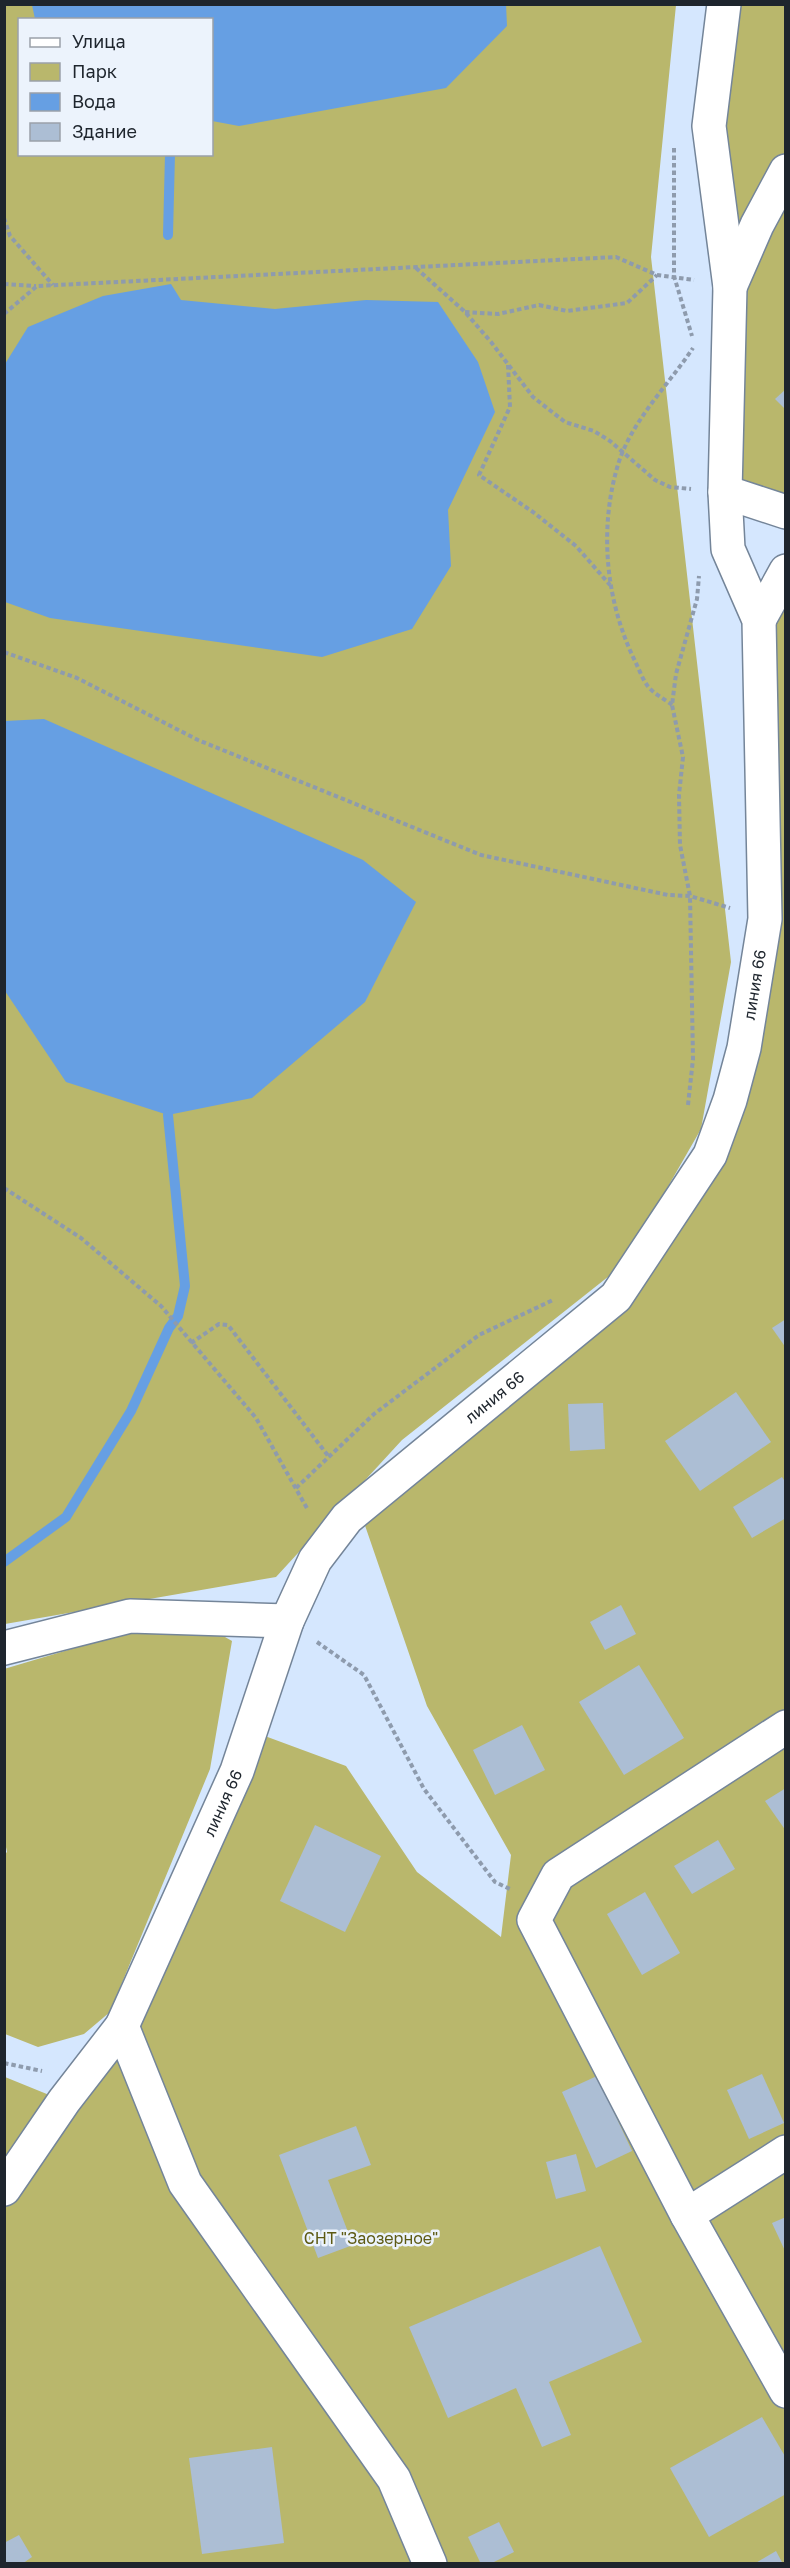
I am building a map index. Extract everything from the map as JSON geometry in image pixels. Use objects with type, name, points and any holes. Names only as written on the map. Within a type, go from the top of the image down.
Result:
[{"type":"street","points":[[724,4],[709,126],[730,287],[725,492],[786,512]]},
{"type":"street","points":[[730,287],[757,225],[786,171]]},
{"type":"street","name":"линия 66","points":[[4,2189],[64,2101],[122,2026],[237,1771],[287,1621],[315,1560],[347,1518],[616,1297],[711,1155],[730,1100],[775,926],[759,620],[728,549],[725,492]]},
{"type":"street","points":[[759,620],[786,571]]},
{"type":"street","points":[[4,1648],[130,1616],[287,1621]]},
{"type":"street","points":[[786,1727],[558,1875],[534,1920],[687,2215],[786,2391]]},
{"type":"street","points":[[122,2026],[185,2183],[394,2479],[430,2564]]},
{"type":"street","points":[[687,2215],[786,2152]]},
{"type":"path","points":[[674,140],[672,162],[674,276],[695,345],[694,357]]},
{"type":"path","points":[[4,218],[10,236],[53,285]]},
{"type":"path","points":[[4,284],[37,286],[616,257],[657,275],[730,287]]},
{"type":"path","points":[[416,267],[465,312],[533,398],[565,422],[594,431],[624,452],[655,480],[670,487],[725,492]]},
{"type":"path","points":[[465,312],[498,314],[539,305],[567,311],[627,303],[657,275]]},
{"type":"path","points":[[4,314],[37,286]]},
{"type":"path","points":[[672,705],[648,687],[624,639],[611,585],[606,529],[617,468],[624,452],[644,412],[674,376],[695,345]]},
{"type":"path","points":[[508,364],[510,407],[479,474],[576,546],[611,585]]},
{"type":"path","points":[[684,1116],[688,1105],[693,1059],[690,896],[680,845],[679,795],[683,757],[672,705],[675,674],[697,599],[700,566]]},
{"type":"path","points":[[4,652],[77,678],[198,740],[481,855],[668,895],[690,896],[775,926]]},
{"type":"path","points":[[4,1188],[90,1245],[161,1306],[256,1418],[327,1544]]},
{"type":"path","points":[[296,1488],[374,1414],[479,1335],[555,1299]]},
{"type":"path","points":[[191,1342],[219,1324],[228,1325],[329,1457]]},
{"type":"path","points":[[287,1621],[364,1675],[424,1789],[495,1882],[519,1893],[545,1899]]},
{"type":"green space","points":[[5,5],[676,5],[651,257],[731,962],[701,1129],[623,1265],[402,1440],[276,1577],[5,1624]]},
{"type":"green space","points":[[725,5],[785,5],[785,509],[726,482]]},
{"type":"green space","name":"СНТ \"Заозерное\"","points":[[785,571],[785,2563],[5,2564],[5,2077],[64,2101],[121,2026],[251,1731],[346,1766],[417,1872],[501,1937],[511,1855],[427,1706],[359,1508],[616,1297],[710,1155],[765,919],[759,620]]},
{"type":"green space","points":[[132,1631],[218,1633],[232,1641],[210,1769],[110,2012],[84,2034],[38,2047],[5,2034],[4,1855],[7,1852],[4,1837],[4,1669]]},
{"type":"water","points":[[506,4],[507,26],[446,88],[239,126],[213,121],[213,18],[35,18],[32,5]]},
{"type":"water","points":[[171,284],[181,300],[275,309],[366,300],[438,302],[478,362],[495,412],[448,510],[451,566],[412,629],[322,657],[50,618],[5,602],[5,364],[28,327],[103,296]]},
{"type":"water","points":[[44,719],[363,860],[416,902],[365,1002],[252,1098],[168,1115],[66,1082],[5,991],[5,721]]},
{"type":"building","points":[[786,389],[786,410],[775,399]]},
{"type":"building","points":[[786,1319],[786,1348],[772,1328]]},
{"type":"building","points":[[736,1392],[771,1442],[700,1491],[665,1441]]},
{"type":"building","points":[[603,1403],[605,1449],[570,1451],[568,1404]]},
{"type":"building","points":[[782,1477],[786,1483],[786,1518],[752,1538],[733,1507]]},
{"type":"building","points":[[621,1605],[636,1634],[605,1650],[590,1622]]},
{"type":"building","points":[[639,1665],[684,1738],[624,1775],[579,1702]]},
{"type":"building","points":[[522,1725],[545,1770],[495,1795],[473,1750]]},
{"type":"building","points":[[786,1788],[786,1831],[765,1801]]},
{"type":"building","points":[[315,1825],[381,1856],[345,1932],[280,1901]]},
{"type":"building","points":[[718,1840],[735,1869],[692,1894],[674,1866]]},
{"type":"building","points":[[645,1892],[680,1953],[642,1975],[607,1914]]},
{"type":"building","points":[[762,2074],[784,2123],[749,2139],[727,2090]]},
{"type":"building","points":[[597,2076],[632,2151],[596,2168],[562,2092]]},
{"type":"building","points":[[356,2126],[371,2165],[328,2180],[353,2245],[318,2258],[279,2155]]},
{"type":"building","points":[[576,2154],[586,2191],[556,2199],[546,2162]]},
{"type":"building","points":[[786,2217],[786,2253],[772,2223]]},
{"type":"building","points":[[600,2246],[642,2342],[549,2382],[571,2435],[542,2447],[516,2388],[448,2418],[409,2327]]},
{"type":"building","points":[[762,2417],[786,2458],[786,2494],[709,2537],[670,2468]]},
{"type":"building","points":[[272,2447],[284,2543],[202,2554],[189,2458]]},
{"type":"building","points":[[499,2522],[514,2552],[490,2564],[481,2564],[468,2537]]},
{"type":"building","points":[[19,2535],[32,2557],[22,2564],[4,2564],[4,2543]]},
{"type":"building","points":[[776,2551],[783,2564],[754,2564]]},
{"type":"waterway","points":[[168,235],[170,156]]},
{"type":"waterway","points":[[4,1562],[66,1517],[131,1411],[169,1328],[178,1316],[185,1286],[168,1115]]}]
